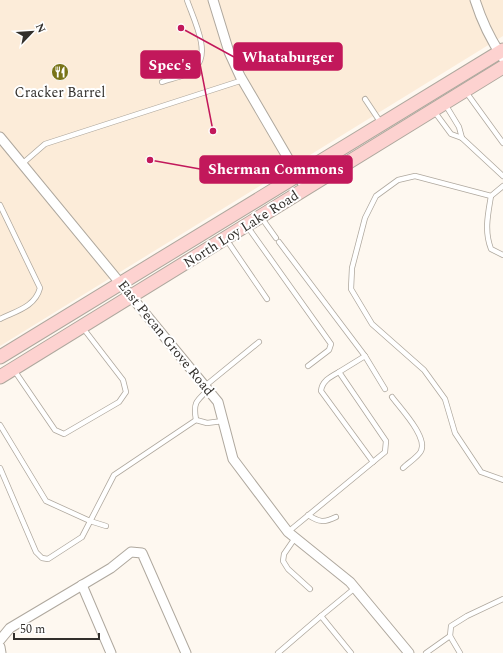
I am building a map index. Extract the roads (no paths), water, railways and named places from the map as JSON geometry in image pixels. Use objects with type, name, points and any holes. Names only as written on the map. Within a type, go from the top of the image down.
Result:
[{"type":"main road","name":"North Loy Lake Road","points":[[0,357],[382,124],[502,54]]},
{"type":"main road","name":"North Loy Lake Road","points":[[0,377],[503,67]]},
{"type":"street","points":[[213,0],[229,52],[243,80],[306,189]]},
{"type":"street","points":[[475,0],[482,22],[491,41],[502,54]]},
{"type":"street","name":"East Pecan Grove Road","points":[[0,137],[218,402],[233,459],[292,535],[350,582],[409,653]]},
{"type":"street","points":[[0,640],[10,628],[111,568],[131,552],[142,553],[186,653]]},
{"type":"street","points":[[82,585],[111,653]]},
{"type":"street","points":[[0,647],[1,653]]},
{"type":"lane","points":[[162,82],[196,68],[202,60],[203,51],[201,42],[187,0]]},
{"type":"lane","points":[[22,164],[45,144],[243,80]]},
{"type":"lane","points":[[465,90],[503,143]]},
{"type":"lane","points":[[365,99],[382,124]]},
{"type":"lane","points":[[445,103],[460,127],[462,138]]},
{"type":"lane","points":[[433,110],[451,134],[462,138],[503,176]]},
{"type":"lane","points":[[491,196],[415,176],[398,180],[376,196],[365,218],[352,268],[351,289],[372,324],[424,370],[446,399],[455,432],[481,472],[503,480]]},
{"type":"lane","points":[[503,186],[491,196],[487,226],[488,241],[491,249],[503,255]]},
{"type":"lane","points":[[0,205],[40,288],[38,296],[33,303],[0,319]]},
{"type":"lane","points":[[261,217],[365,356],[385,389]]},
{"type":"lane","points":[[247,226],[330,344],[329,350],[308,366]]},
{"type":"lane","points":[[226,239],[267,298]]},
{"type":"lane","points":[[13,369],[55,430],[64,434],[119,402],[126,392],[123,380],[82,327]]},
{"type":"lane","points":[[196,420],[194,409],[197,400],[207,388],[259,342]]},
{"type":"lane","points":[[365,356],[329,377],[322,386],[321,392],[373,462]]},
{"type":"lane","points":[[310,589],[288,569],[283,561],[284,554],[292,535],[308,514],[385,452],[386,442],[338,372]]},
{"type":"lane","points":[[392,397],[418,432],[423,444],[421,452],[403,468]]},
{"type":"lane","points":[[0,468],[36,552],[42,558],[48,559],[55,556],[82,537],[114,475],[196,420],[207,423],[223,421]]},
{"type":"lane","points":[[0,425],[46,501],[90,522],[106,526]]},
{"type":"lane","points":[[308,514],[322,522],[326,522],[336,517]]},
{"type":"lane","points":[[278,653],[355,588]]},
{"type":"lane","points":[[460,653],[450,636],[451,626],[467,616],[503,599]]},
{"type":"lane","points":[[321,616],[351,653]]},
{"type":"lane","points":[[426,653],[450,636]]},
{"type":"place","name":"Whataburger","points":[[181,28]]},
{"type":"place","name":"Cracker Barrel","points":[[60,72]]},
{"type":"place","name":"Spec's","points":[[213,131]]},
{"type":"place","name":"Sherman Commons","points":[[150,160]]}]
